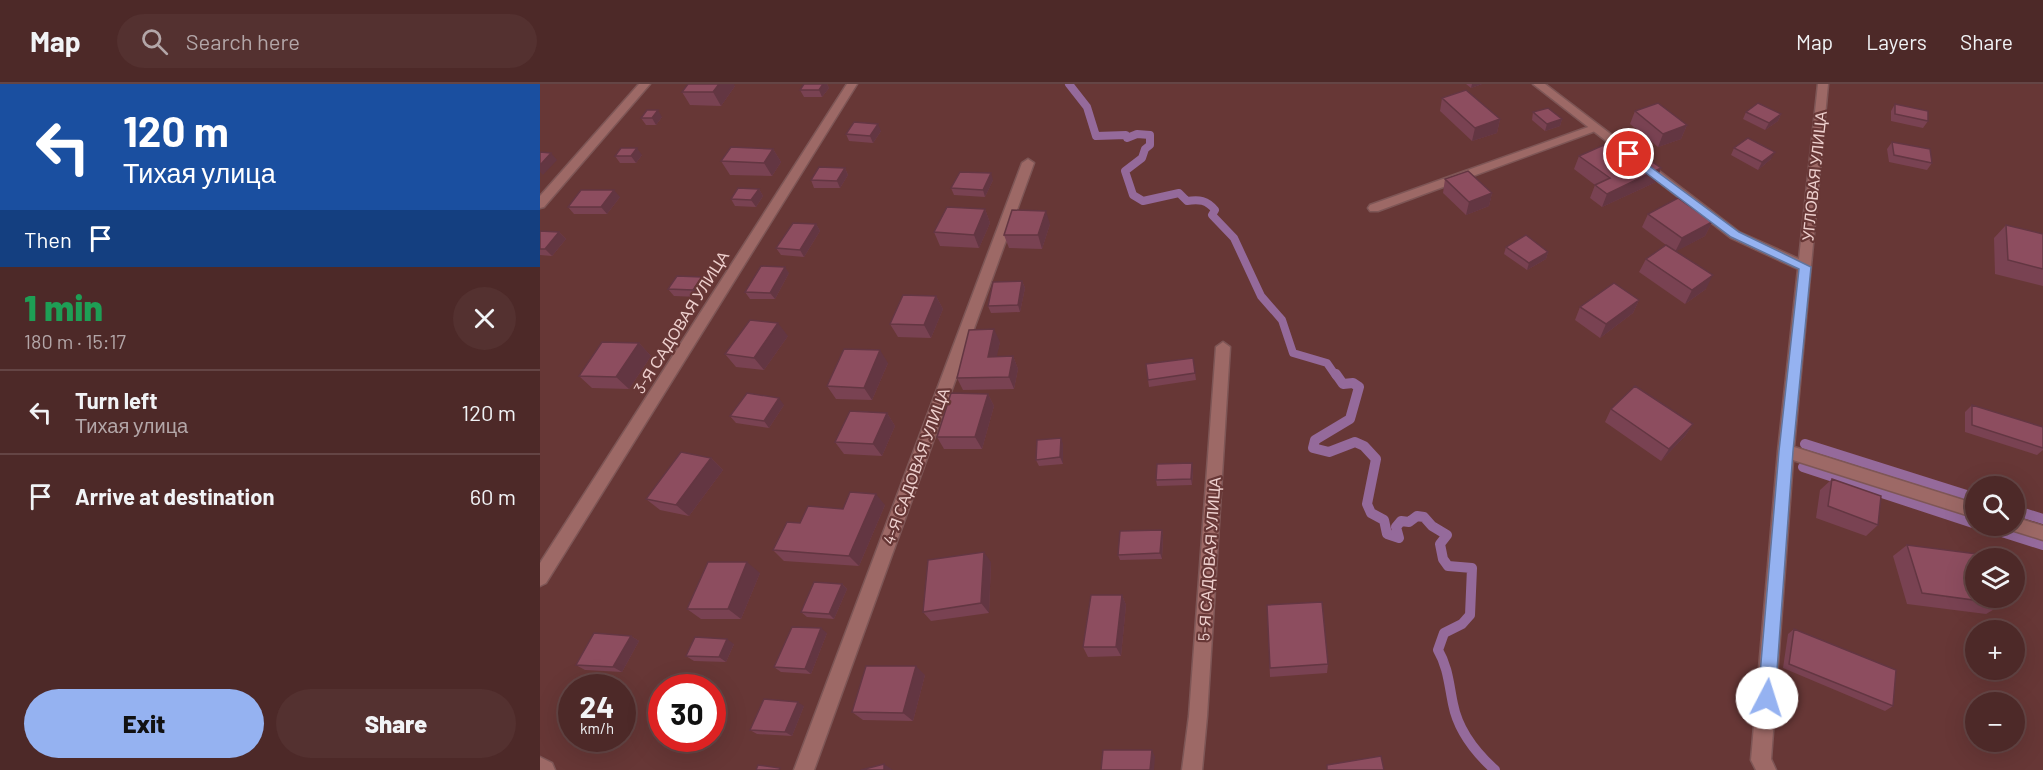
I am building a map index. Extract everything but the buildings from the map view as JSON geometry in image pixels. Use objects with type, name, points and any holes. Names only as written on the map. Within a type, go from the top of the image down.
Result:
[{"type":"street","points":[[540,204],[645,84]]},
{"type":"street","name":"3-Я САДОВАЯ УЛИЦА","points":[[540,578],[852,84]]},
{"type":"street","points":[[1538,84],[1735,235],[1805,267]]},
{"type":"street","name":"УГЛОВАЯ УЛИЦА","points":[[1766,770],[1761,760],[1786,451],[1823,84]]},
{"type":"street","points":[[1374,208],[1594,128]]},
{"type":"street","name":"4-Я САДОВАЯ УЛИЦА","points":[[804,770],[1028,163]]},
{"type":"street","name":"5-Я САДОВАЯ УЛИЦА","points":[[1192,770],[1199,704],[1223,347]]},
{"type":"street","points":[[1786,451],[1965,508]]},
{"type":"street","points":[[2025,527],[2043,533]]},
{"type":"street","points":[[540,767],[545,770]]},
{"type":"waterway","points":[[1069,84],[1087,107],[1096,136],[1126,135],[1127,138],[1137,134],[1150,135],[1150,145],[1145,149],[1142,158],[1125,171],[1133,195],[1143,201],[1179,193],[1187,201],[1195,200],[1209,204],[1215,210],[1212,215],[1234,238],[1261,296],[1282,320],[1293,353],[1327,363],[1336,376]]},
{"type":"waterway","points":[[1336,374],[1343,384],[1353,383],[1359,387],[1350,419],[1315,440],[1313,448],[1329,452],[1355,442],[1364,446],[1376,459],[1367,504],[1371,513],[1384,520],[1387,534],[1399,538],[1396,527],[1401,521],[1409,522],[1417,516],[1424,517],[1432,526],[1447,535],[1440,544],[1443,559],[1448,566],[1472,568],[1470,615],[1462,624],[1444,633],[1438,650],[1446,670],[1455,714],[1463,732],[1474,748],[1495,770]]},
{"type":"waterway","points":[[1805,444],[1965,495]]},
{"type":"waterway","points":[[1803,467],[1965,520]]},
{"type":"waterway","points":[[2025,513],[2043,519]]},
{"type":"waterway","points":[[2015,536],[2043,545]]},
{"type":"route","points":[[1629,154],[1735,235],[1805,267],[1786,451],[1767,698]]}]
